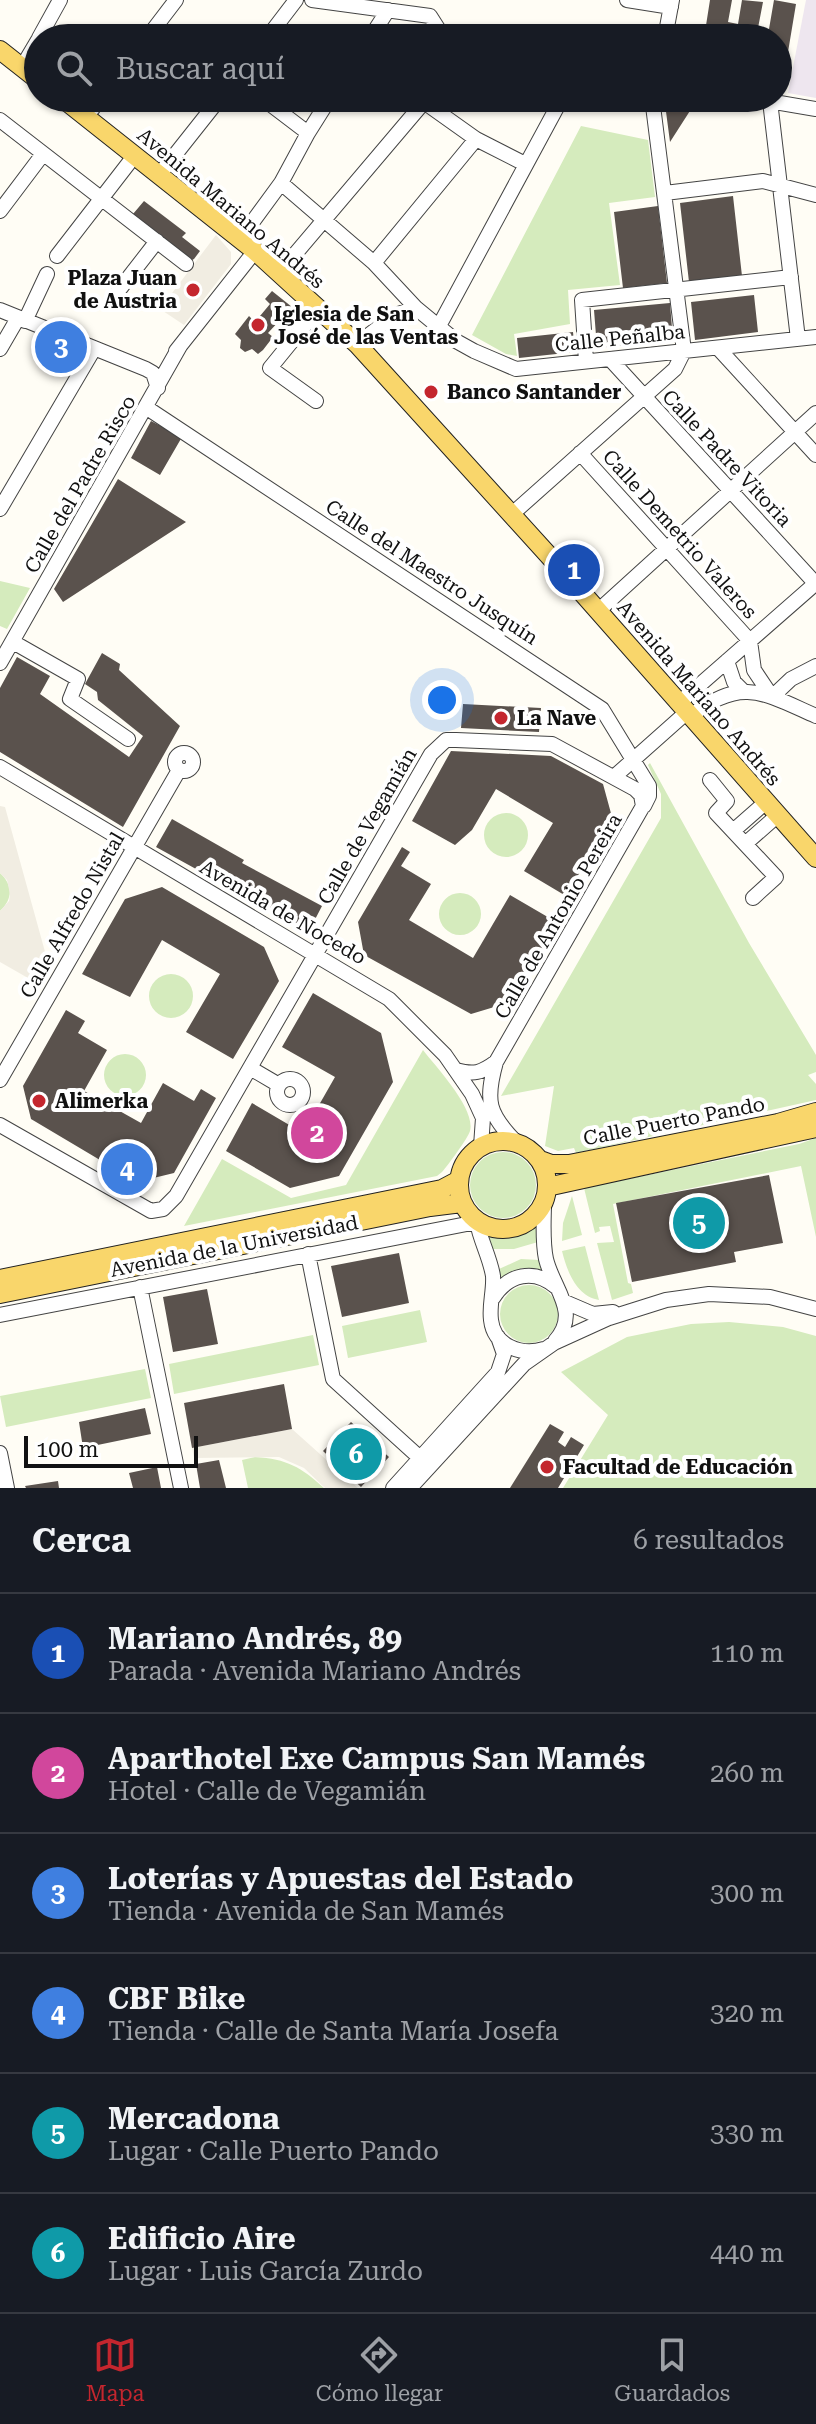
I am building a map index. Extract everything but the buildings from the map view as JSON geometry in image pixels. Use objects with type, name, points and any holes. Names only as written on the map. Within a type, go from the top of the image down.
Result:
[{"type":"main road","points":[[0,50],[22,67]]},
{"type":"main road","name":"Avenida Mariano Andrés","points":[[80,112],[247,245],[357,344],[816,858]]},
{"type":"main road","name":"Calle Puerto Pando","points":[[540,1160],[551,1164],[569,1164],[778,1123],[816,1112]]},
{"type":"main road","name":"Calle Puerto Pando","points":[[546,1194],[816,1128]]},
{"type":"main road","points":[[492,1142],[517,1143],[540,1160],[546,1173],[546,1194],[532,1219],[512,1229],[490,1228],[477,1222],[462,1203],[459,1180],[465,1162],[481,1146],[492,1142]]},
{"type":"main road","name":"Avenida de la Universidad","points":[[0,1279],[442,1189],[459,1180]]},
{"type":"main road","name":"Avenida de la Universidad","points":[[0,1294],[462,1203]]},
{"type":"street","points":[[46,24],[60,0]]},
{"type":"street","points":[[158,24],[176,0]]},
{"type":"street","points":[[278,24],[296,0]]},
{"type":"street","points":[[312,0],[430,16]]},
{"type":"street","points":[[433,0],[430,16],[435,24]]},
{"type":"street","points":[[627,0],[671,4],[667,24]]},
{"type":"street","points":[[379,24],[388,10]]},
{"type":"street","points":[[22,67],[24,64]]},
{"type":"street","points":[[792,105],[816,109]]},
{"type":"street","points":[[86,117],[90,112]]},
{"type":"street","points":[[159,175],[209,112]]},
{"type":"street","points":[[280,112],[308,133]]},
{"type":"street","points":[[0,310],[146,369],[162,365],[180,346],[247,245],[321,112]]},
{"type":"street","points":[[279,273],[415,112]]},
{"type":"street","points":[[438,112],[476,139],[525,164]]},
{"type":"street","points":[[439,326],[554,112]]},
{"type":"street","points":[[511,515],[675,369],[684,351],[654,112]]},
{"type":"street","points":[[771,112],[798,339]]},
{"type":"street","points":[[0,120],[186,264]]},
{"type":"street","points":[[374,263],[476,139]]},
{"type":"street","points":[[0,211],[43,154]]},
{"type":"street","points":[[57,256],[135,155]]},
{"type":"street","points":[[665,193],[763,181],[816,195]]},
{"type":"street","name":"Calle Peñalba","points":[[281,183],[374,263],[416,308],[474,351],[516,369],[816,337]]},
{"type":"street","points":[[119,290],[157,241]]},
{"type":"street","points":[[0,349],[22,320],[47,274]]},
{"type":"street","points":[[586,361],[582,300],[791,277]]},
{"type":"street","points":[[357,344],[395,315],[416,308]]},
{"type":"street","points":[[316,401],[270,368],[318,309]]},
{"type":"street","name":"Calle del Padre Risco","points":[[0,663],[180,346]]},
{"type":"street","points":[[718,348],[816,455]]},
{"type":"street","points":[[0,509],[94,349]]},
{"type":"street","name":"Calle Padre Vitoria","points":[[610,359],[816,583]]},
{"type":"street","name":"Calle del Padre Risco","points":[[146,369],[153,373],[158,388]]},
{"type":"street","name":"Calle del Maestro Jusquín","points":[[147,408],[602,709],[649,786],[649,796],[643,806]]},
{"type":"street","points":[[598,611],[816,413]]},
{"type":"street","name":"Calle Demetrio Valeros","points":[[580,453],[750,641]]},
{"type":"street","points":[[615,776],[686,710],[698,687],[816,583]]},
{"type":"street","points":[[750,641],[750,655],[756,674],[772,697]]},
{"type":"street","points":[[13,642],[78,679],[70,699],[128,739]]},
{"type":"street","points":[[727,661],[734,682],[742,690]]},
{"type":"street","points":[[772,697],[791,679],[816,666]]},
{"type":"street","points":[[686,710],[742,690],[756,674]]},
{"type":"street","points":[[698,687],[728,685],[772,697],[816,716]]},
{"type":"street","name":"Calle de Vegamián","points":[[0,1125],[151,1211],[163,1209],[176,1196],[431,754],[446,740],[456,740]]},
{"type":"street","name":"Calle de Antonio Pereira","points":[[456,740],[552,744],[635,789],[641,795],[643,806],[496,1062],[488,1089],[491,1107],[504,1130],[517,1143]]},
{"type":"street","name":"Avenida de Nocedo","points":[[0,767],[389,999],[425,1033],[472,1094],[483,1118],[481,1146]]},
{"type":"street","name":"Calle Alfredo Nistal","points":[[0,1080],[179,770]]},
{"type":"street","points":[[710,780],[727,801],[716,813],[776,877],[753,898]]},
{"type":"street","points":[[733,831],[772,808]]},
{"type":"street","points":[[745,844],[772,808]]},
{"type":"street","points":[[456,1070],[471,1074],[482,1072],[496,1062]]},
{"type":"street","points":[[250,1068],[279,1085]]},
{"type":"street","points":[[410,1488],[524,1364],[549,1346],[565,1325],[565,1302],[544,1249],[546,1194]]},
{"type":"street","points":[[393,1488],[498,1372],[504,1354],[490,1318],[493,1275],[477,1222]]},
{"type":"street","name":"Avenida de la Universidad","points":[[0,1315],[477,1222]]},
{"type":"street","points":[[308,1254],[333,1379],[420,1458]]},
{"type":"street","points":[[493,1298],[507,1282],[517,1277],[539,1277],[558,1288]]},
{"type":"street","points":[[140,1287],[181,1488]]},
{"type":"street","points":[[565,1302],[593,1314],[625,1311],[666,1300],[709,1294],[770,1297],[816,1309]]},
{"type":"street","points":[[498,1337],[514,1350],[534,1352],[625,1311]]},
{"type":"street","points":[[0,1453],[7,1488]]},
{"type":"shaded area","points":[[806,0],[816,0],[816,98],[792,94],[792,72]]},
{"type":"shaded area","name":"Plaza Juan de Austria","points":[[216,235],[231,252],[231,264],[184,325],[160,309]]},
{"type":"shaded area","points":[[0,806],[5,807],[47,959],[35,982],[0,962],[0,911],[9,901],[10,894],[7,880],[0,873]]},
{"type":"shaded area","points":[[292,1429],[358,1488],[325,1488],[304,1468],[279,1457],[194,1458],[192,1448]]},
{"type":"green space","points":[[581,126],[648,140],[655,197],[609,203],[620,285],[568,290],[570,324],[514,334],[517,356],[506,354],[472,335]]},
{"type":"green space","points":[[0,581],[30,588],[7,629],[0,626]]},
{"type":"green space","points":[[650,763],[749,943],[816,1055],[816,1072],[808,1075],[816,1084],[816,1100],[576,1153],[574,1148],[558,1151],[545,1146],[554,1086],[501,1096],[661,818],[661,794],[648,765]]},
{"type":"green space","points":[[506,813],[521,820],[528,835],[521,850],[506,857],[491,850],[484,835],[491,820]]},
{"type":"green space","points":[[0,873],[10,892],[0,911]]},
{"type":"green space","points":[[460,893],[475,899],[481,914],[475,929],[460,935],[445,929],[439,914],[445,899]]},
{"type":"green space","points":[[171,974],[186,981],[193,996],[186,1011],[171,1018],[156,1011],[149,996],[156,981]]},
{"type":"green space","points":[[423,1050],[454,1089],[470,1122],[466,1139],[437,1176],[184,1226],[222,1159],[291,1198],[346,1185]]},
{"type":"green space","points":[[125,1054],[140,1060],[146,1075],[140,1090],[125,1096],[110,1090],[104,1075],[110,1060]]},
{"type":"green space","points":[[816,1138],[816,1237],[801,1166],[613,1204],[628,1283],[633,1293],[612,1300],[597,1243],[614,1242],[610,1226],[599,1227],[600,1231],[595,1233],[584,1188]]},
{"type":"green space","points":[[496,1152],[510,1152],[522,1157],[531,1166],[536,1185],[534,1198],[527,1209],[510,1218],[496,1218],[484,1213],[475,1204],[470,1192],[470,1178],[475,1166],[484,1157]]},
{"type":"green space","points":[[572,1196],[582,1235],[562,1241],[563,1223]]},
{"type":"green space","points":[[539,1223],[538,1242],[514,1249],[493,1249],[486,1235],[514,1235]]},
{"type":"green space","points":[[585,1246],[599,1300],[591,1298],[579,1288],[562,1251]]},
{"type":"green space","points":[[521,1259],[540,1260],[542,1270],[522,1268],[501,1279],[499,1269]]},
{"type":"green space","points":[[529,1285],[550,1293],[558,1314],[550,1335],[529,1343],[508,1335],[500,1314],[508,1293]]},
{"type":"green space","points":[[420,1310],[427,1342],[348,1358],[342,1326]]},
{"type":"green space","points":[[729,1322],[783,1327],[816,1336],[816,1488],[563,1488],[608,1415],[561,1372],[627,1337],[691,1324]]},
{"type":"green space","points":[[313,1335],[319,1365],[174,1394],[169,1364]]},
{"type":"green space","points":[[145,1369],[151,1398],[6,1427],[0,1396]]},
{"type":"green space","points":[[255,1457],[293,1465],[324,1488],[248,1488],[242,1460]]},
{"type":"place","name":"Plaza Juan de Austria","points":[[193,290]]},
{"type":"place","name":"Iglesia de San José de las Ventas","points":[[258,325]]},
{"type":"place","name":"Loterías y Apuestas del Estado","points":[[61,347]]},
{"type":"place","name":"Banco Santander","points":[[431,392]]},
{"type":"place","name":"Mariano Andrés, 89","points":[[574,570]]},
{"type":"place","name":"La Nave","points":[[501,718]]},
{"type":"place","name":"Alimerka","points":[[39,1101]]},
{"type":"place","name":"Aparthotel Exe Campus San Mamés","points":[[317,1133]]},
{"type":"place","name":"CBF Bike","points":[[127,1169]]},
{"type":"place","name":"Mercadona","points":[[699,1223]]},
{"type":"place","name":"Edificio Aire","points":[[356,1454]]},
{"type":"place","name":"Facultad de Educación","points":[[547,1467]]}]
